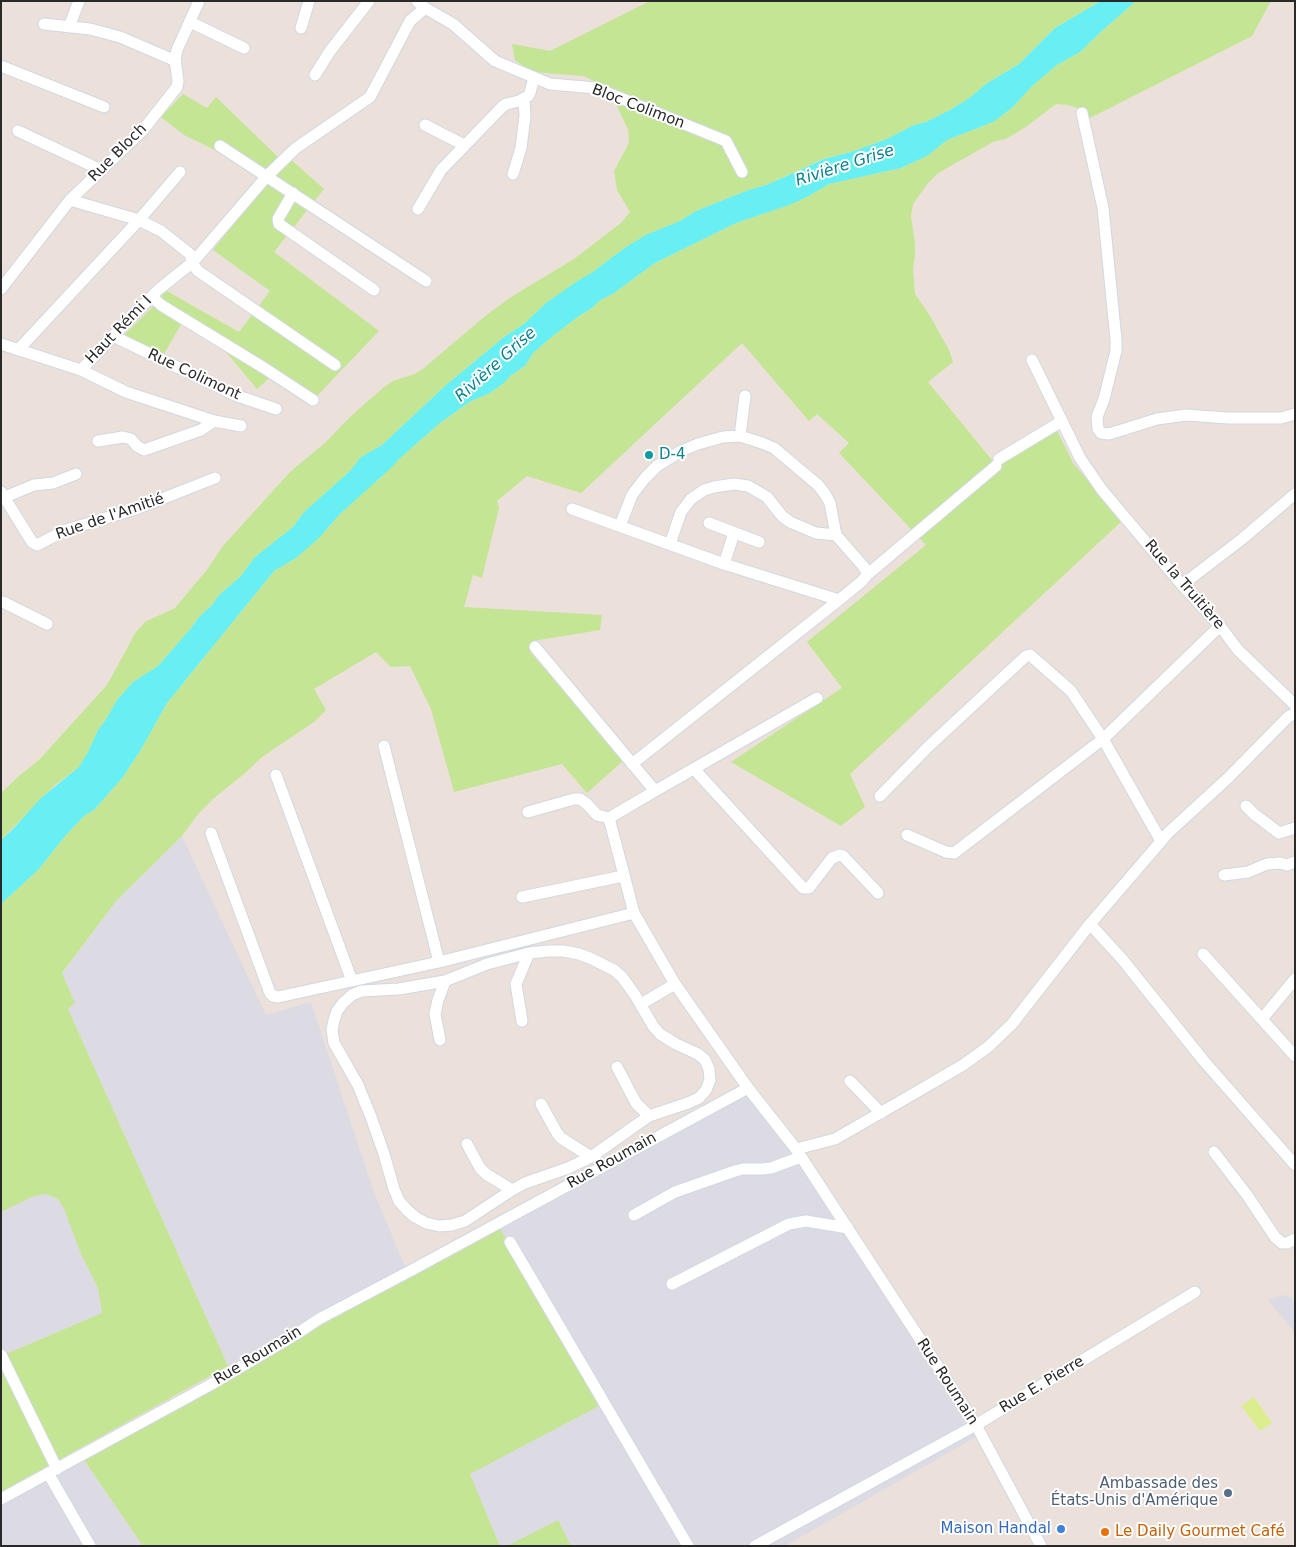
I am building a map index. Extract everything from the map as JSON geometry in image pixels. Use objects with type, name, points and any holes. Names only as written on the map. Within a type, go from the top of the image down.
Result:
[{"type":"street","points":[[68,27],[79,1]]},
{"type":"street","name":"Rue Bloch","points":[[1,289],[70,200],[144,130],[177,87],[177,50],[199,1]]},
{"type":"street","points":[[301,28],[309,1]]},
{"type":"street","points":[[315,75],[330,51],[369,1]]},
{"type":"street","name":"Bloc Colimon","points":[[421,4],[453,24],[495,61],[550,84],[596,88],[726,141],[742,172]]},
{"type":"street","name":"Haut Rémi I","points":[[81,370],[155,294],[193,262],[267,176],[296,148],[370,97],[421,4]]},
{"type":"street","points":[[190,22],[244,48]]},
{"type":"street","points":[[44,24],[90,29],[120,38],[176,61]]},
{"type":"street","points":[[1,66],[104,107]]},
{"type":"street","points":[[418,209],[440,170],[502,106],[524,99],[530,92],[534,77]]},
{"type":"street","points":[[513,174],[521,148],[525,116],[524,99]]},
{"type":"street","points":[[1082,113],[1103,208],[1116,340],[1116,351],[1104,399],[1096,417],[1098,429],[1101,433],[1109,434],[1157,420],[1186,415],[1228,418],[1281,418],[1295,414]]},
{"type":"street","points":[[425,124],[464,145]]},
{"type":"street","points":[[18,131],[101,170]]},
{"type":"street","points":[[220,146],[426,281]]},
{"type":"street","points":[[18,350],[139,220],[180,172]]},
{"type":"street","points":[[293,193],[278,219],[279,224],[374,290]]},
{"type":"street","points":[[70,200],[139,220],[161,231],[190,254],[198,271],[335,365]]},
{"type":"street","points":[[155,294],[160,305],[313,400]]},
{"type":"street","name":"Rue Colimont","points":[[113,336],[235,395],[276,409]]},
{"type":"street","points":[[1,344],[81,370],[126,392],[214,421],[241,426]]},
{"type":"street","name":"Rue la Truitière","points":[[1032,360],[1080,458],[1107,496],[1182,585],[1220,626],[1238,650],[1295,705]]},
{"type":"street","points":[[740,436],[745,396]]},
{"type":"street","points":[[98,441],[123,437],[131,439],[144,450],[201,430],[214,421]]},
{"type":"street","points":[[632,764],[861,582],[997,462],[1062,421]]},
{"type":"street","points":[[620,526],[632,495],[657,466],[681,451],[698,444],[723,437],[740,436],[774,448],[818,485],[830,503],[836,535],[868,574]]},
{"type":"street","points":[[3,495],[34,485],[53,483],[76,474]]},
{"type":"street","name":"Rue de l'Amitié","points":[[3,495],[32,542],[37,544],[66,530],[136,509],[215,478]]},
{"type":"street","points":[[670,544],[681,512],[691,499],[709,489],[734,484],[748,486],[767,497],[782,516],[790,522],[816,533],[836,535]]},
{"type":"street","points":[[1182,585],[1242,539],[1295,494]]},
{"type":"street","points":[[572,509],[724,564],[839,600]]},
{"type":"street","points":[[709,522],[759,542]]},
{"type":"street","points":[[724,564],[734,533]]},
{"type":"street","points":[[2,603],[47,624]]},
{"type":"street","points":[[907,835],[946,852],[954,853],[1103,739],[1220,626]]},
{"type":"street","points":[[535,647],[655,792]]},
{"type":"street","points":[[880,796],[929,746],[1026,656],[1032,656],[1071,691],[1103,739],[1161,841]]},
{"type":"street","points":[[528,812],[574,798],[580,799],[587,804],[597,815],[609,818],[817,698]]},
{"type":"street","points":[[634,1216],[676,1192],[743,1169],[771,1168],[798,1153],[835,1139],[963,1065],[988,1047],[1012,1024],[1090,924],[1161,841],[1228,778],[1288,717],[1295,713]]},
{"type":"street","points":[[384,746],[439,962]]},
{"type":"street","points":[[694,769],[803,888],[809,888],[832,858],[840,855],[878,893]]},
{"type":"street","points":[[276,775],[352,981]]},
{"type":"street","points":[[1246,806],[1279,832],[1295,828]]},
{"type":"street","points":[[609,818],[634,913],[675,984],[748,1088]]},
{"type":"street","points":[[211,833],[270,993],[278,997],[439,962],[634,913]]},
{"type":"street","points":[[1224,875],[1248,872],[1267,864],[1280,863],[1287,865],[1295,862]]},
{"type":"street","points":[[522,897],[623,876]]},
{"type":"street","points":[[1090,924],[1122,959],[1203,1060],[1295,1165]]},
{"type":"street","points":[[564,951],[590,958],[614,970],[622,977],[660,1034],[698,1054],[704,1060],[709,1069],[710,1080],[706,1090],[699,1098],[649,1116],[591,1157],[568,1168],[525,1183],[465,1222],[439,1226],[426,1223],[411,1214],[400,1201],[394,1189],[372,1117],[358,1085],[334,1043],[332,1030],[334,1020],[343,1002],[361,991],[399,989],[445,981],[487,964],[528,953],[564,951]]},
{"type":"street","points":[[522,1021],[516,984],[528,953]]},
{"type":"street","points":[[1203,954],[1295,1056]]},
{"type":"street","points":[[1262,1019],[1295,979]]},
{"type":"street","points":[[440,1040],[435,1014],[445,981]]},
{"type":"street","points":[[641,1004],[675,984]]},
{"type":"street","points":[[617,1067],[636,1103],[649,1116]]},
{"type":"street","points":[[850,1081],[880,1113]]},
{"type":"street","name":"Rue Roumain","points":[[1,1499],[210,1385],[319,1319],[748,1088],[798,1153],[976,1425],[1041,1546]]},
{"type":"street","points":[[541,1104],[561,1138],[591,1157]]},
{"type":"street","points":[[467,1144],[480,1168],[486,1174],[512,1190]]},
{"type":"street","points":[[1214,1152],[1247,1195],[1274,1237],[1282,1243],[1287,1243],[1295,1238]]},
{"type":"street","points":[[672,1284],[789,1224],[806,1221],[848,1228]]},
{"type":"street","points":[[510,1242],[688,1546]]},
{"type":"street","name":"Rue E. Pierre","points":[[755,1546],[976,1425],[1195,1292]]},
{"type":"street","points":[[1,1355],[52,1471],[90,1546]]},
{"type":"shaded area","points":[[182,836],[266,1015],[311,1002],[374,1192],[406,1269],[228,1366],[68,1009],[75,1003],[62,974],[117,900]]},
{"type":"shaded area","points":[[743,1095],[754,1101],[797,1157],[927,1356],[976,1437],[785,1546],[571,1546],[558,1520],[507,1546],[500,1546],[469,1474],[599,1406],[498,1225]]},
{"type":"shaded area","points":[[46,1194],[58,1199],[64,1209],[81,1254],[98,1288],[102,1313],[1,1356],[1,1212],[34,1196]]},
{"type":"shaded area","points":[[1287,1295],[1295,1302],[1295,1333],[1267,1299]]},
{"type":"shaded area","points":[[84,1460],[143,1546],[1,1546],[1,1504]]},
{"type":"green space","points":[[650,1],[1101,1],[1055,28],[1019,64],[986,84],[968,99],[948,111],[887,139],[851,152],[823,159],[769,184],[696,211],[680,221],[647,235],[626,247],[593,272],[546,303],[524,324],[504,337],[445,386],[382,445],[361,457],[350,471],[304,512],[293,527],[255,557],[241,576],[219,595],[158,666],[133,682],[117,700],[98,730],[79,767],[54,786],[1,840],[1,793],[39,760],[107,685],[136,632],[145,622],[175,608],[206,571],[223,546],[290,472],[326,442],[351,416],[384,387],[393,381],[415,374],[424,368],[484,317],[511,297],[574,259],[621,223],[630,212],[617,190],[614,171],[629,143],[628,129],[608,88],[584,76],[532,72],[515,60],[512,44],[550,51]]},
{"type":"green space","points":[[1136,1],[1271,1],[1252,36],[1088,119],[1087,111],[1068,105],[1056,104],[1016,133],[1005,139],[993,142],[947,168],[928,183],[913,204],[911,216],[915,243],[913,269],[915,294],[949,350],[953,362],[928,382],[996,465],[1056,429],[1073,463],[1122,521],[850,774],[865,807],[841,826],[731,762],[842,688],[807,642],[926,545],[839,453],[849,443],[817,414],[809,421],[742,343],[581,493],[527,476],[497,501],[499,508],[482,578],[473,575],[464,607],[602,615],[600,630],[533,641],[530,652],[624,760],[587,793],[562,764],[454,792],[431,709],[410,666],[391,667],[376,652],[314,689],[326,710],[314,722],[262,757],[213,799],[198,814],[182,836],[117,900],[62,973],[75,1003],[68,1009],[228,1366],[1,1492],[1,1356],[102,1313],[98,1288],[81,1254],[64,1209],[58,1199],[46,1194],[34,1196],[1,1212],[1,904],[38,870],[66,835],[84,816],[95,809],[123,777],[167,703],[274,571],[296,558],[368,487],[440,423],[471,401],[488,394],[504,383],[510,376],[525,366],[533,353],[554,335],[599,301],[614,293],[655,263],[736,223],[807,197],[829,184],[901,168],[927,156],[947,140],[993,122],[1013,107],[1032,86],[1057,65],[1080,52]]},
{"type":"green space","points":[[183,94],[207,108],[216,97],[278,157],[289,158],[324,189],[274,252],[379,331],[315,398],[275,373],[257,389],[226,352],[182,323],[161,359],[121,338],[155,305],[165,290],[239,332],[270,291],[213,250],[271,177],[184,135],[161,117]]},
{"type":"green space","points":[[498,1225],[599,1406],[470,1474],[500,1546],[143,1546],[84,1460]]},
{"type":"green space","points":[[1254,1397],[1272,1423],[1260,1431],[1241,1406]]},
{"type":"green space","points":[[558,1520],[571,1546],[507,1546]]},
{"type":"water","name":"Rivière Grise","points":[[1101,1],[1136,1],[1080,52],[1057,65],[1032,86],[1013,107],[993,122],[947,140],[927,156],[901,168],[829,184],[789,205],[736,223],[655,263],[614,293],[599,301],[554,335],[533,353],[525,366],[510,376],[504,383],[488,394],[471,401],[440,423],[340,514],[319,538],[296,558],[274,571],[167,703],[123,777],[95,809],[84,816],[66,835],[38,870],[1,904],[1,840],[41,798],[79,767],[98,730],[117,700],[133,682],[158,666],[219,595],[241,576],[255,557],[293,527],[304,512],[350,471],[361,457],[382,445],[445,386],[504,337],[524,324],[546,303],[646,235],[680,221],[696,211],[769,184],[824,159],[887,139],[948,111],[968,99],[986,84],[1019,64],[1055,28]]},
{"type":"place","name":"D-4","points":[[649,455]]},
{"type":"place","name":"Ambassade des États-Unis d'Amérique","points":[[1228,1493]]},
{"type":"place","name":"Maison Handal","points":[[1061,1529]]},
{"type":"place","name":"Le Daily Gourmet Café","points":[[1105,1532]]}]
